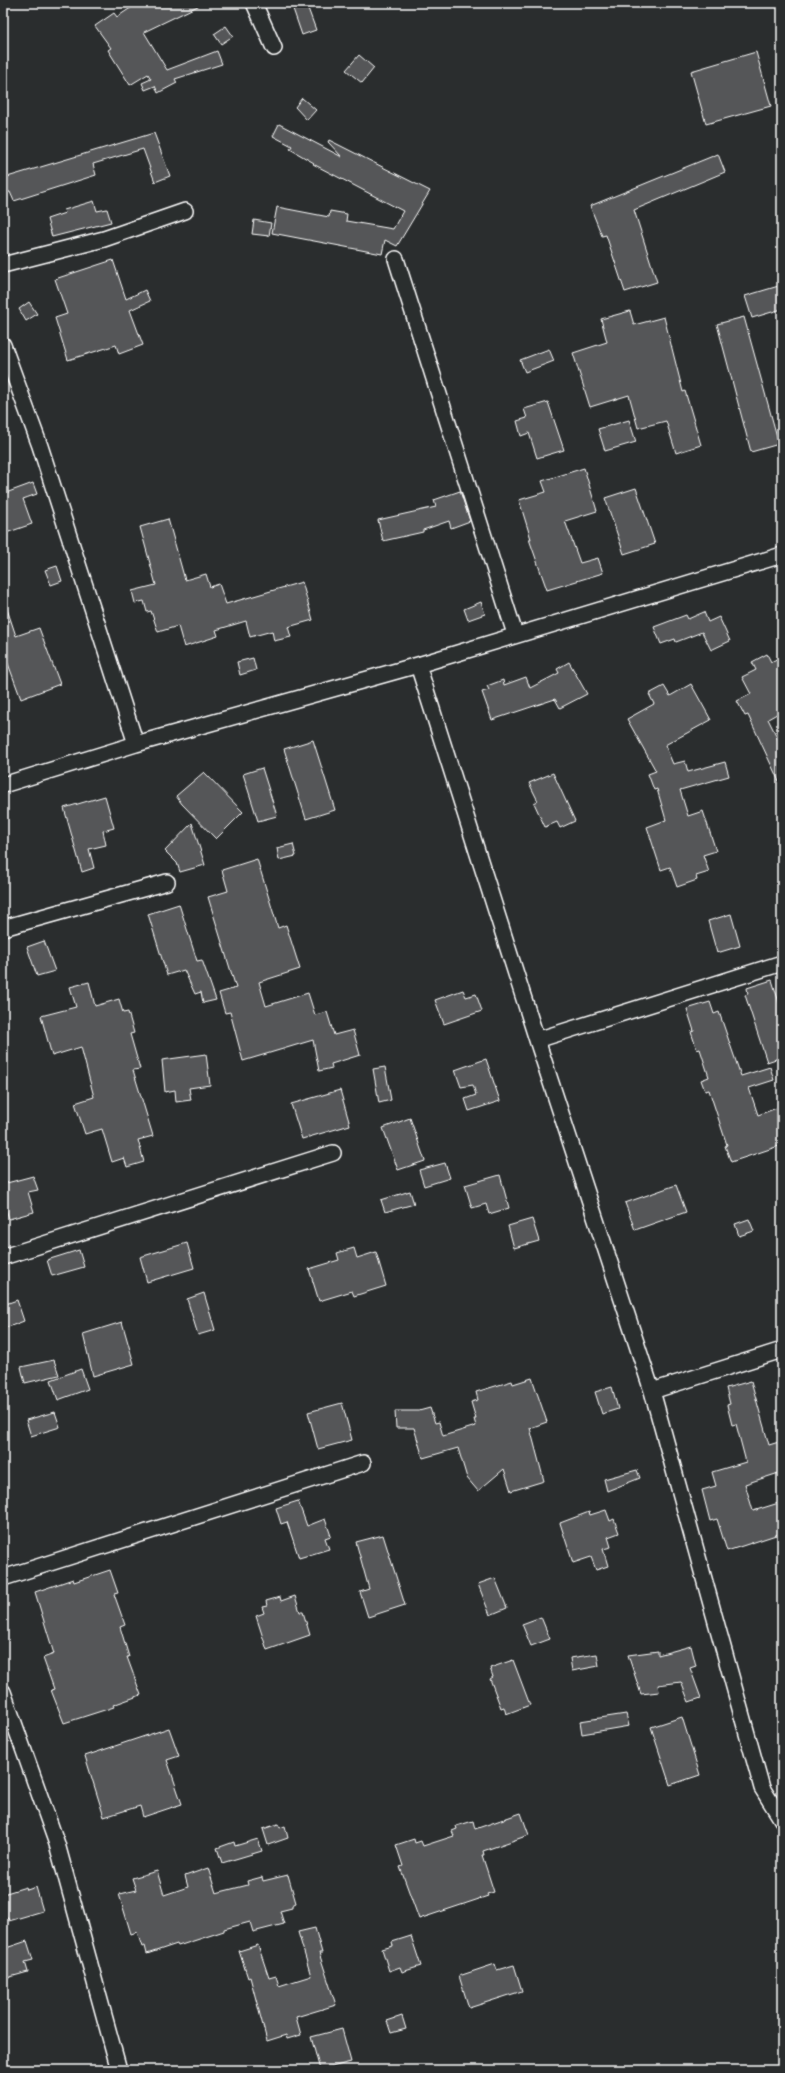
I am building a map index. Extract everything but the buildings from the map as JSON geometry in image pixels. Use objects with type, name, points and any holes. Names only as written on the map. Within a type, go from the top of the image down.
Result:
[{"type":"street","points":[[254,3],[274,48]]},
{"type":"street","points":[[3,265],[104,239],[185,211]]},
{"type":"street","points":[[396,259],[515,634]]},
{"type":"street","points":[[3,345],[40,446],[136,744]]},
{"type":"street","points":[[3,785],[136,744],[418,665],[515,634],[782,554]]},
{"type":"street","points":[[418,665],[537,1040],[652,1391],[762,1788],[782,1820]]},
{"type":"street","points":[[3,928],[167,882]]},
{"type":"street","points":[[537,1040],[782,963]]},
{"type":"street","points":[[3,1257],[333,1153]]},
{"type":"street","points":[[652,1391],[782,1350]]},
{"type":"street","points":[[3,1578],[363,1463]]},
{"type":"street","points":[[3,1692],[57,1844],[119,2070]]}]
